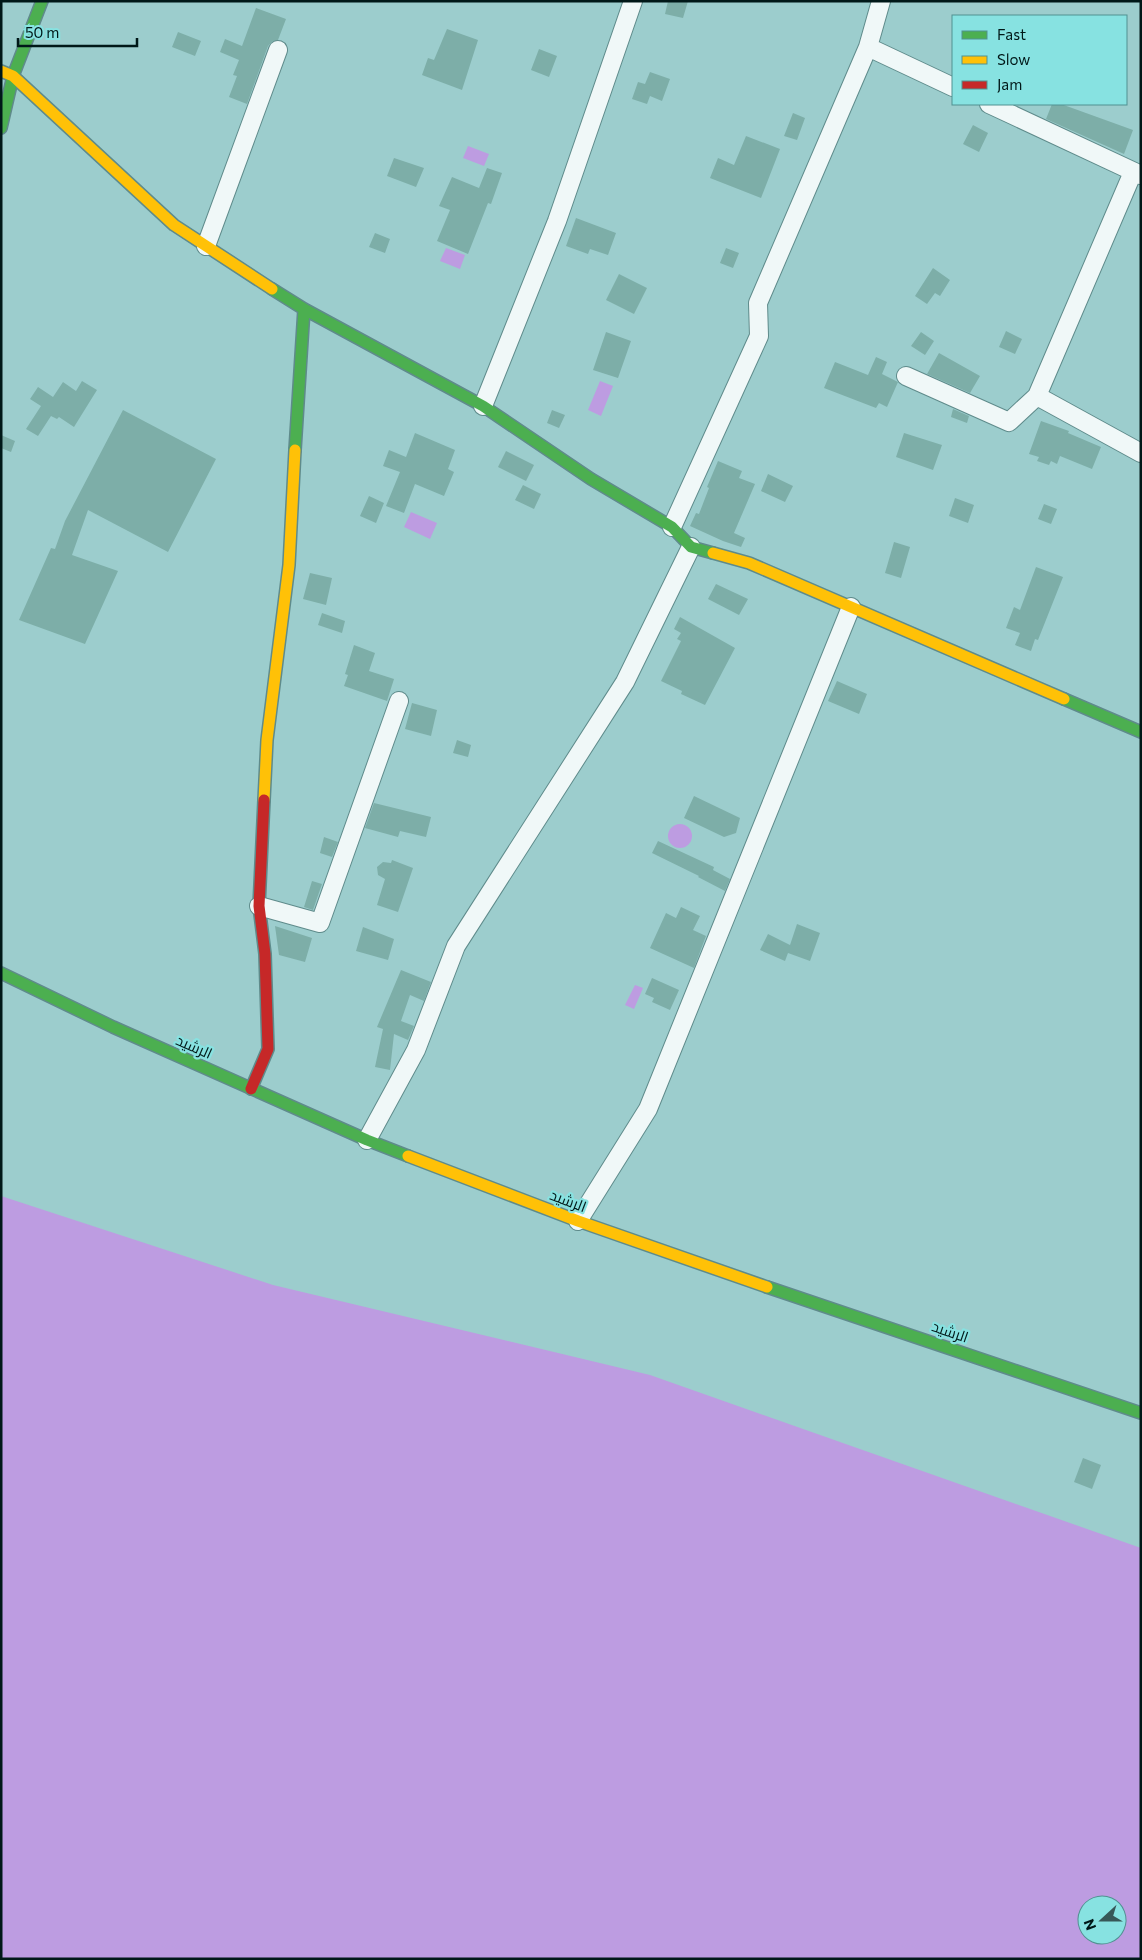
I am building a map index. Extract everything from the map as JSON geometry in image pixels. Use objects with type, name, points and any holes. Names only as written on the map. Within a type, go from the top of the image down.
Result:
[{"type":"street","points":[[1,128],[13,76],[42,1]]},
{"type":"street","points":[[483,406],[557,221],[633,1]]},
{"type":"street","points":[[672,527],[759,336],[758,303],[868,47],[881,1]]},
{"type":"street","points":[[868,47],[952,87]]},
{"type":"street","points":[[206,246],[278,50]]},
{"type":"street","points":[[1,71],[13,76],[174,225],[304,309],[483,406],[591,480],[672,527],[691,546],[749,563],[1141,732]]},
{"type":"street","points":[[906,376],[1009,422],[1037,396],[1137,174],[992,105]]},
{"type":"street","points":[[251,1089],[268,1048],[265,954],[259,906],[267,740],[289,565],[298,369],[304,309]]},
{"type":"street","points":[[1037,396],[1141,453]]},
{"type":"street","points":[[367,1140],[416,1050],[456,946],[625,682],[691,546]]},
{"type":"street","points":[[578,1222],[648,1109],[851,607]]},
{"type":"street","points":[[259,906],[320,923],[400,701]]},
{"type":"street","name":"الرشيد","points":[[1,973],[113,1027],[367,1140],[578,1222],[1141,1413]]},
{"type":"shaded area","points":[[468,146],[489,154],[484,166],[463,158]]},
{"type":"shaded area","points":[[446,248],[465,255],[460,269],[440,261]]},
{"type":"shaded area","points":[[600,381],[613,386],[601,416],[588,410]]},
{"type":"shaded area","points":[[411,512],[437,523],[430,539],[404,527]]},
{"type":"shaded area","points":[[680,824],[689,827],[692,836],[689,845],[680,848],[671,845],[668,836],[671,827]]},
{"type":"shaded area","points":[[635,985],[643,988],[634,1009],[625,1005]]},
{"type":"shaded area","points":[[1,1196],[273,1285],[650,1375],[1141,1548],[1141,1959],[1,1959]]},
{"type":"building","points":[[668,1],[688,1],[683,18],[665,14]]},
{"type":"building","points":[[256,8],[286,19],[278,40],[268,46],[247,104],[229,97],[237,76],[233,75],[239,60],[220,52],[225,39],[242,46]]},
{"type":"building","points":[[447,29],[478,40],[462,90],[422,75],[428,58],[434,60]]},
{"type":"building","points":[[178,32],[201,41],[195,56],[172,47]]},
{"type":"building","points":[[539,49],[557,56],[549,77],[531,70]]},
{"type":"building","points":[[650,72],[670,79],[662,101],[650,96],[647,104],[632,99],[638,82],[645,84]]},
{"type":"building","points":[[1052,105],[1064,105],[1133,130],[1124,154],[1046,119]]},
{"type":"building","points":[[793,113],[805,118],[797,140],[784,136]]},
{"type":"building","points":[[973,125],[988,133],[979,152],[963,144]]},
{"type":"building","points":[[746,136],[780,149],[761,198],[710,178],[718,158],[734,165]]},
{"type":"building","points":[[394,158],[424,168],[416,187],[387,176]]},
{"type":"building","points":[[487,168],[502,173],[491,204],[488,203],[468,254],[437,241],[450,210],[439,206],[452,177],[479,188]]},
{"type":"building","points":[[576,218],[616,233],[608,255],[590,249],[588,254],[566,246]]},
{"type":"building","points":[[375,233],[390,239],[385,253],[369,247]]},
{"type":"building","points":[[726,248],[739,253],[733,268],[720,263]]},
{"type":"building","points":[[933,268],[950,280],[940,296],[935,293],[927,304],[915,296]]},
{"type":"building","points":[[619,274],[647,288],[634,314],[606,300]]},
{"type":"building","points":[[1006,331],[1022,339],[1015,354],[999,347]]},
{"type":"building","points":[[606,332],[631,341],[618,378],[593,370]]},
{"type":"building","points":[[921,332],[934,341],[925,355],[911,346]]},
{"type":"building","points":[[939,353],[980,376],[970,393],[927,374]]},
{"type":"building","points":[[876,357],[887,362],[882,374],[898,382],[887,407],[879,403],[876,408],[824,388],[835,362],[868,375]]},
{"type":"building","points":[[82,381],[97,390],[74,427],[59,417],[57,419],[51,416],[38,436],[26,429],[41,406],[30,399],[38,387],[53,397],[63,382],[76,391]]},
{"type":"building","points":[[953,409],[969,416],[967,423],[951,417]]},
{"type":"building","points":[[123,410],[216,459],[168,552],[88,510],[72,555],[118,571],[85,644],[19,620],[51,548],[55,549],[65,521]]},
{"type":"building","points":[[552,410],[565,415],[559,428],[547,423]]},
{"type":"building","points":[[1041,421],[1069,431],[1068,433],[1101,447],[1092,469],[1060,456],[1057,464],[1051,461],[1049,465],[1037,461],[1039,457],[1029,454]]},
{"type":"building","points":[[415,433],[455,450],[448,469],[454,472],[444,496],[415,484],[404,513],[386,506],[400,472],[383,466],[389,450],[406,457]]},
{"type":"building","points":[[904,433],[942,445],[933,470],[896,457]]},
{"type":"building","points":[[1,435],[15,441],[11,452],[1,448]]},
{"type":"building","points":[[506,451],[534,465],[526,481],[498,467]]},
{"type":"building","points":[[718,461],[742,471],[739,478],[755,484],[734,533],[745,538],[741,547],[690,526],[696,513],[699,514],[709,488],[707,487]]},
{"type":"building","points":[[768,474],[793,486],[785,502],[761,491]]},
{"type":"building","points":[[523,485],[541,494],[534,509],[515,500]]},
{"type":"building","points":[[369,496],[384,503],[376,523],[360,516]]},
{"type":"building","points":[[955,498],[974,505],[968,523],[949,516]]},
{"type":"building","points":[[1044,504],[1057,509],[1051,524],[1038,519]]},
{"type":"building","points":[[894,542],[910,547],[901,578],[885,573]]},
{"type":"building","points":[[1036,567],[1063,577],[1038,640],[1035,639],[1031,651],[1015,645],[1020,633],[1006,628],[1014,607],[1020,610]]},
{"type":"building","points":[[310,573],[332,578],[326,605],[303,599]]},
{"type":"building","points":[[716,584],[748,599],[739,615],[708,599]]},
{"type":"building","points":[[322,613],[345,621],[342,633],[318,625]]},
{"type":"building","points":[[680,617],[735,648],[705,705],[681,694],[682,691],[661,681],[681,641],[677,639],[681,633],[674,629]]},
{"type":"building","points":[[354,645],[375,653],[369,671],[394,679],[387,701],[344,686],[348,675],[345,674]]},
{"type":"building","points":[[837,681],[867,694],[859,714],[828,701]]},
{"type":"building","points":[[412,703],[437,710],[431,736],[405,729]]},
{"type":"building","points":[[457,740],[471,745],[468,757],[453,753]]},
{"type":"building","points":[[694,796],[740,818],[736,833],[724,837],[684,818]]},
{"type":"building","points":[[374,803],[431,817],[426,837],[400,831],[398,837],[365,828]]},
{"type":"building","points":[[324,837],[338,842],[332,857],[320,853]]},
{"type":"building","points":[[658,841],[714,867],[713,870],[730,879],[725,891],[652,853]]},
{"type":"building","points":[[392,860],[413,868],[398,912],[377,905],[385,879],[378,875],[377,867],[383,862],[391,863]]},
{"type":"building","points":[[312,881],[322,884],[313,910],[304,907]]},
{"type":"building","points":[[681,907],[700,916],[693,930],[706,936],[694,968],[650,948],[666,913],[676,918]]},
{"type":"building","points":[[797,924],[820,933],[810,961],[788,953],[785,961],[760,950],[768,934],[790,945]]},
{"type":"building","points":[[275,926],[312,938],[305,962],[279,955]]},
{"type":"building","points":[[363,927],[394,939],[388,960],[356,951]]},
{"type":"building","points":[[401,970],[431,982],[424,1001],[410,995],[401,1021],[414,1026],[408,1040],[394,1034],[390,1070],[375,1067],[383,1029],[377,1027]]},
{"type":"building","points":[[652,978],[679,990],[670,1010],[652,1002],[654,998],[645,994]]},
{"type":"building","points":[[1083,1458],[1101,1465],[1092,1489],[1074,1482]]},
{"type":"traffic: fast","points":[[1,128],[13,76],[42,1]]},
{"type":"traffic: fast","points":[[272,289],[304,309],[483,406],[591,479],[672,527],[691,547],[713,553]]},
{"type":"traffic: fast","points":[[295,450],[304,309]]},
{"type":"traffic: fast","points":[[1064,699],[1141,732]]},
{"type":"traffic: fast","points":[[1,973],[113,1027],[367,1140],[408,1156]]},
{"type":"traffic: fast","points":[[767,1287],[1141,1413]]},
{"type":"traffic: slow","points":[[1,71],[13,76],[174,225],[272,289]]},
{"type":"traffic: slow","points":[[264,800],[267,740],[289,565],[295,450]]},
{"type":"traffic: slow","points":[[713,553],[749,563],[1064,699]]},
{"type":"traffic: slow","points":[[408,1156],[578,1221],[767,1287]]},
{"type":"traffic: jam","points":[[251,1089],[268,1049],[265,954],[259,906],[264,800]]}]
